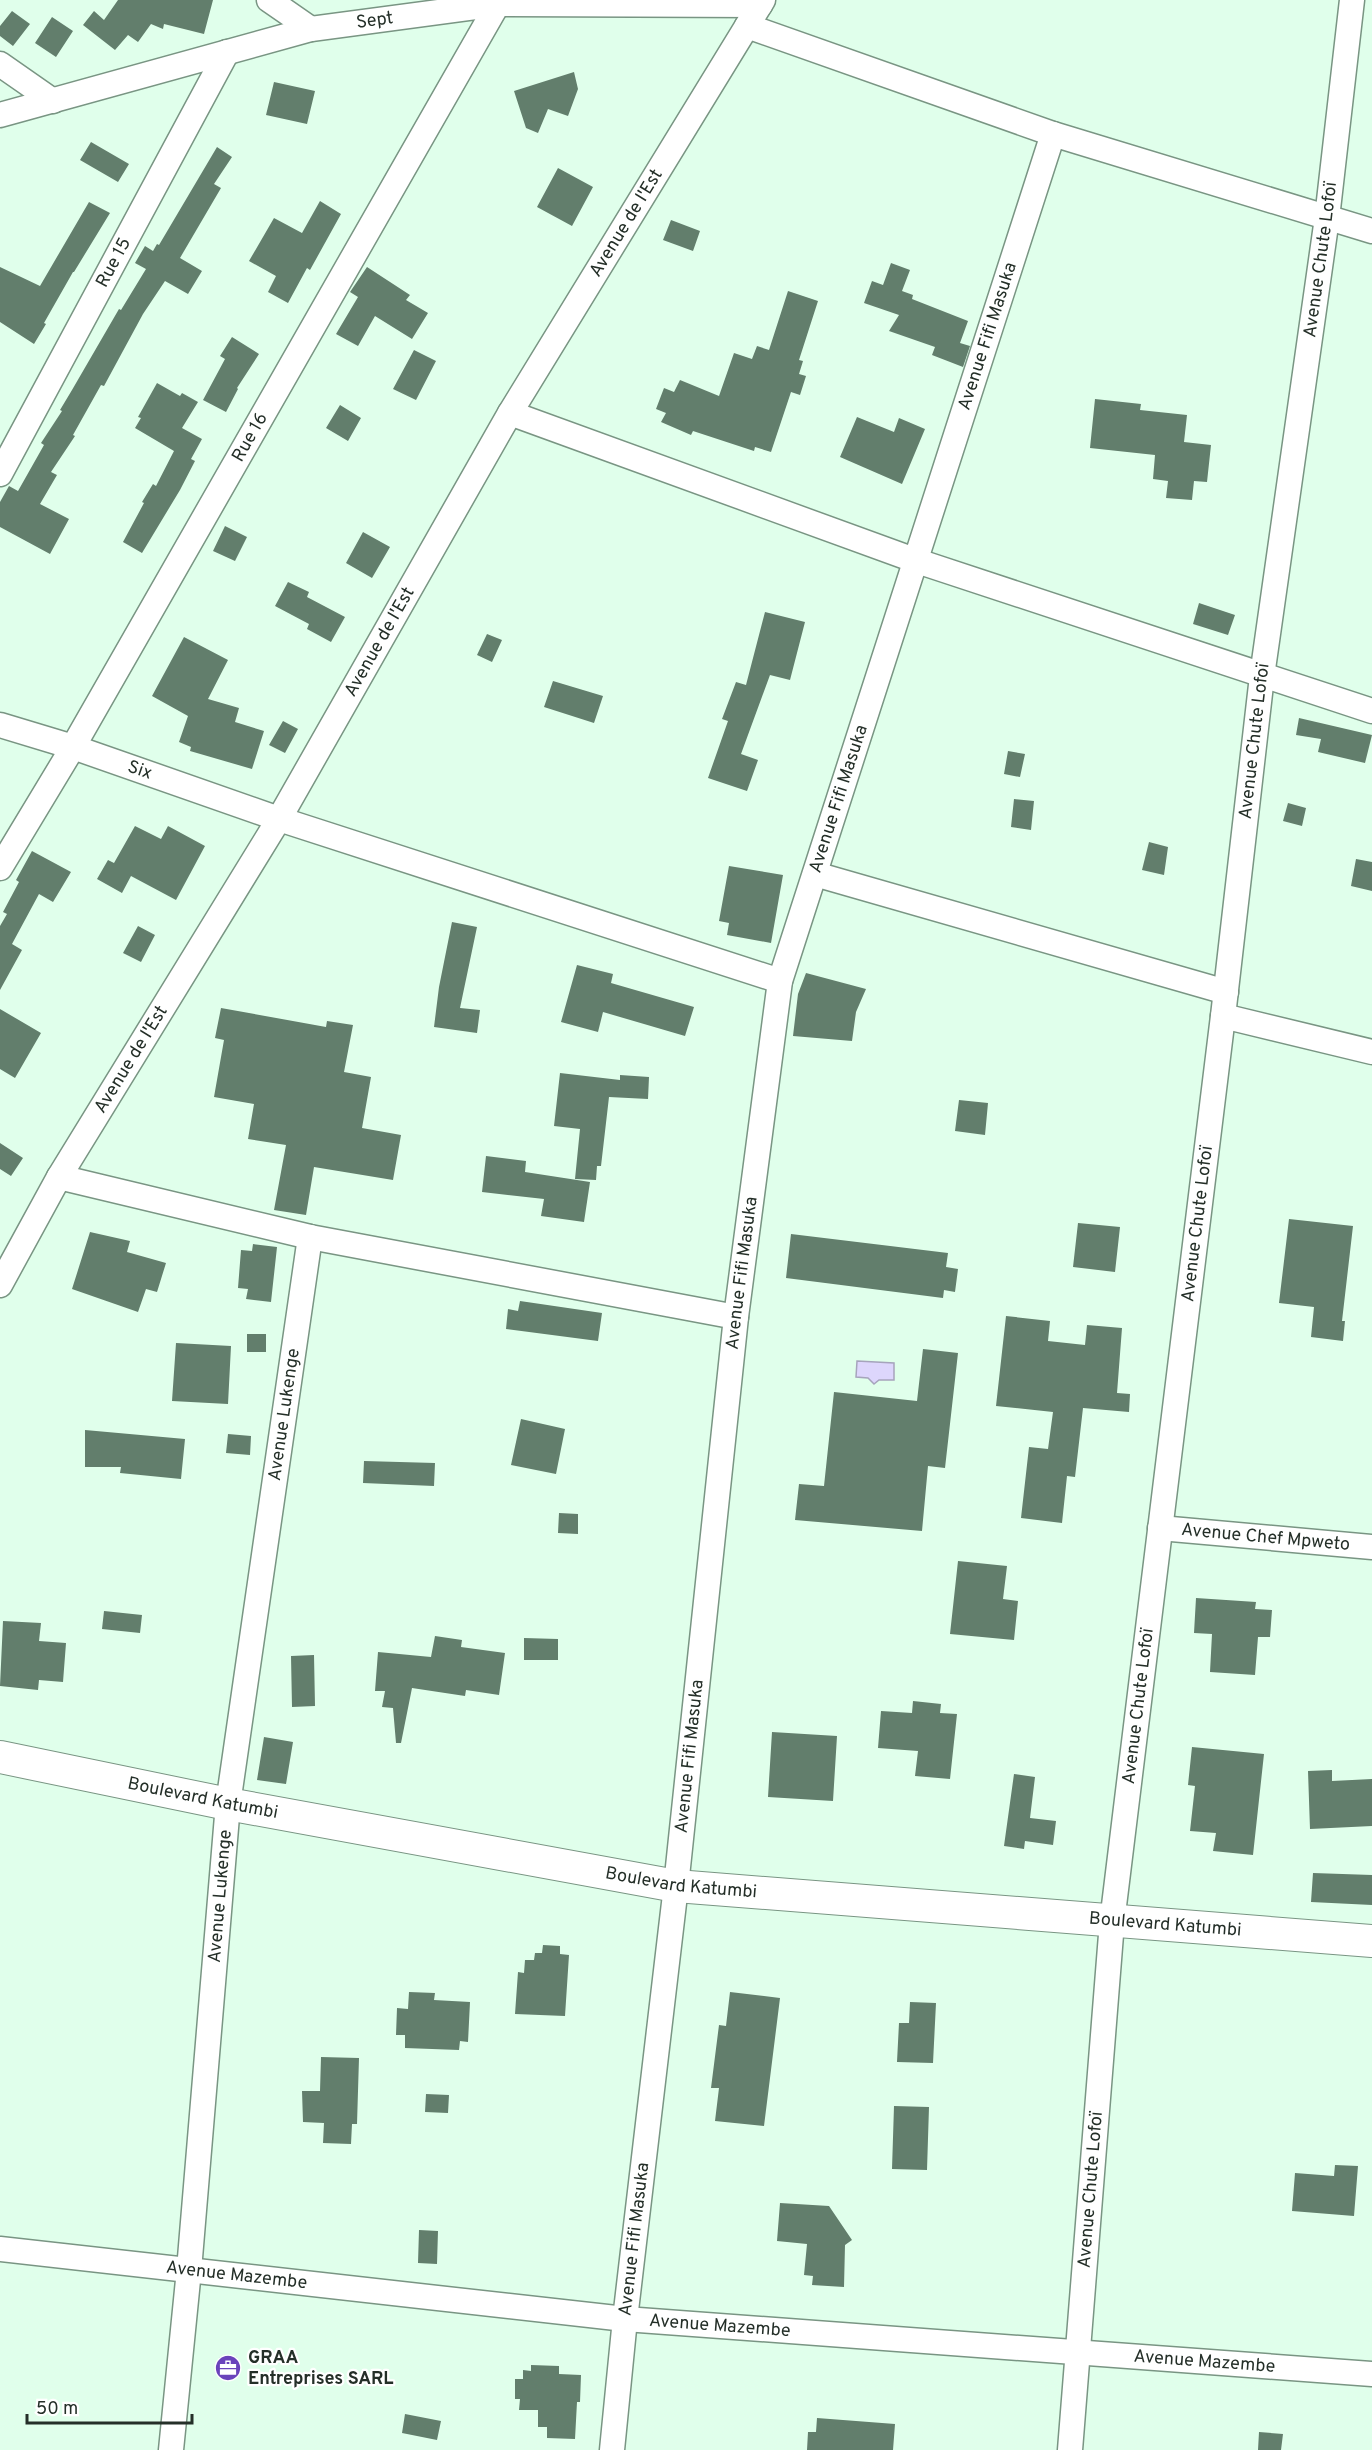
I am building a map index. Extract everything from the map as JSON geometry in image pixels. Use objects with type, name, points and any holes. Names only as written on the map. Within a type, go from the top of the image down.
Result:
[{"type":"street","points":[[269,0],[311,28]]},
{"type":"street","name":"Avenue Chute Lofoï","points":[[1070,2450],[1112,1922],[1226,992],[1262,676],[1327,218],[1352,0]]},
{"type":"street","name":"Sept","points":[[0,115],[311,28],[499,2],[762,2]]},
{"type":"street","name":"Rue 16","points":[[0,868],[73,747],[499,2]]},
{"type":"street","name":"Avenue de l'Est","points":[[0,1285],[59,1177],[279,819],[510,413],[762,2]]},
{"type":"street","points":[[747,26],[1053,135],[1372,231]]},
{"type":"street","name":"Rue 15","points":[[0,474],[227,52]]},
{"type":"street","points":[[0,64],[53,101]]},
{"type":"street","name":"Avenue Fifi Masuka","points":[[612,2450],[625,2319],[676,1886],[736,1317],[780,981],[1053,135]]},
{"type":"street","points":[[510,413],[917,561],[1372,711]]},
{"type":"street","name":"Six","points":[[0,725],[73,747],[279,819],[780,981]]},
{"type":"street","points":[[815,874],[1226,992]]},
{"type":"street","points":[[1223,1016],[1372,1052]]},
{"type":"street","points":[[59,1177],[310,1237],[736,1317]]},
{"type":"street","name":"Avenue Lukenge","points":[[171,2450],[189,2270],[228,1804],[310,1237]]},
{"type":"street","name":"Avenue Chef Mpweto","points":[[1160,1528],[1372,1547]]},
{"type":"street","name":"Boulevard Katumbi","points":[[0,1757],[228,1804],[676,1886],[1372,1941]]},
{"type":"street","name":"Avenue Mazembe","points":[[0,2248],[625,2319],[1372,2374]]},
{"type":"shaded area","points":[[857,1361],[894,1363],[894,1380],[879,1380],[874,1384],[868,1378],[856,1377]]},
{"type":"building","points":[[118,0],[213,0],[204,34],[164,24],[163,29],[151,24],[138,42],[128,35],[115,50],[83,25],[94,11],[104,20]]},
{"type":"building","points":[[12,11],[30,24],[13,46],[0,36],[0,26]]},
{"type":"building","points":[[52,17],[73,31],[56,57],[35,43]]},
{"type":"building","points":[[574,72],[578,89],[568,116],[548,109],[538,133],[526,128],[514,91]]},
{"type":"building","points":[[274,82],[315,91],[307,124],[266,115]]},
{"type":"building","points":[[91,142],[129,164],[118,182],[80,160]]},
{"type":"building","points":[[217,147],[232,157],[214,184],[221,188],[180,258],[202,271],[188,294],[165,281],[143,314],[104,386],[101,385],[73,435],[75,436],[51,472],[57,475],[40,504],[69,519],[50,554],[0,527],[0,502],[9,486],[18,491],[44,445],[41,443],[62,411],[60,410],[119,309],[121,310],[146,269],[135,263],[145,246],[153,251],[157,244],[159,245]]},
{"type":"building","points":[[558,168],[593,187],[572,226],[537,207]]},
{"type":"building","points":[[320,201],[341,214],[310,270],[307,268],[288,303],[268,292],[276,276],[249,261],[274,218],[302,233]]},
{"type":"building","points":[[89,202],[110,213],[73,272],[34,344],[0,322],[0,267],[40,286]]},
{"type":"building","points":[[671,220],[700,231],[693,251],[663,240]]},
{"type":"building","points":[[891,263],[910,270],[902,291],[913,295],[912,299],[968,321],[960,343],[970,346],[963,367],[932,355],[935,347],[889,331],[899,315],[864,303],[872,281],[883,285]]},
{"type":"building","points":[[367,267],[410,295],[406,300],[428,313],[412,339],[375,316],[358,346],[336,334],[358,297],[350,292]]},
{"type":"building","points":[[788,291],[818,301],[799,360],[803,361],[799,374],[806,376],[800,395],[791,392],[771,452],[755,447],[754,451],[693,431],[691,435],[661,422],[666,413],[656,409],[664,388],[674,392],[680,380],[719,396],[734,353],[752,359],[757,346],[769,350]]},
{"type":"building","points":[[232,337],[259,354],[237,388],[226,412],[203,400],[225,359],[220,356]]},
{"type":"building","points":[[414,350],[436,361],[416,400],[393,389]]},
{"type":"building","points":[[157,383],[180,396],[182,393],[198,402],[182,428],[202,439],[191,459],[195,461],[180,490],[142,553],[123,542],[144,503],[142,502],[153,484],[156,486],[174,451],[135,428],[141,418],[138,417]]},
{"type":"building","points":[[1095,399],[1141,404],[1140,410],[1187,415],[1184,442],[1211,445],[1207,482],[1194,481],[1192,500],[1166,498],[1168,481],[1153,479],[1155,455],[1090,448]]},
{"type":"building","points":[[340,405],[361,418],[348,441],[326,428]]},
{"type":"building","points":[[857,417],[894,432],[899,418],[925,429],[902,484],[840,457]]},
{"type":"building","points":[[225,526],[247,537],[235,561],[213,551]]},
{"type":"building","points":[[363,532],[390,547],[372,578],[346,563]]},
{"type":"building","points":[[288,582],[309,592],[307,597],[345,617],[331,642],[307,629],[309,624],[275,606]]},
{"type":"building","points":[[1199,603],[1235,615],[1228,635],[1193,624]]},
{"type":"building","points":[[765,612],[805,622],[790,680],[770,675],[741,754],[758,760],[747,791],[708,778],[728,721],[722,719],[736,682],[746,685]]},
{"type":"building","points":[[487,634],[502,640],[492,662],[477,655]]},
{"type":"building","points":[[184,637],[228,660],[208,699],[239,708],[235,722],[264,731],[252,769],[190,751],[191,747],[179,742],[188,716],[152,696]]},
{"type":"building","points":[[553,681],[603,696],[594,723],[544,707]]},
{"type":"building","points":[[1299,718],[1372,735],[1365,763],[1318,752],[1321,739],[1296,735]]},
{"type":"building","points":[[283,721],[298,729],[285,753],[269,745]]},
{"type":"building","points":[[1008,751],[1025,754],[1020,777],[1004,774]]},
{"type":"building","points":[[1014,799],[1034,801],[1031,830],[1011,827]]},
{"type":"building","points":[[1288,803],[1306,808],[1302,826],[1283,821]]},
{"type":"building","points":[[135,826],[161,839],[168,826],[205,846],[176,900],[131,876],[122,893],[97,879],[108,860],[114,863]]},
{"type":"building","points":[[1149,842],[1168,847],[1164,875],[1142,870]]},
{"type":"building","points":[[32,851],[71,872],[53,902],[39,894],[12,944],[22,950],[0,990],[0,926],[7,914],[3,912],[19,882],[16,880]]},
{"type":"building","points":[[1356,859],[1372,862],[1372,891],[1351,886]]},
{"type":"building","points":[[729,866],[783,875],[771,943],[727,935],[729,923],[719,921]]},
{"type":"building","points":[[452,922],[477,927],[460,1008],[480,1010],[477,1033],[434,1027],[439,987]]},
{"type":"building","points":[[138,926],[155,935],[141,962],[123,953]]},
{"type":"building","points":[[577,965],[613,974],[611,983],[694,1007],[685,1036],[603,1012],[598,1032],[561,1022]]},
{"type":"building","points":[[806,973],[866,989],[856,1012],[852,1041],[793,1036],[798,994]]},
{"type":"building","points":[[221,1008],[326,1027],[327,1021],[353,1025],[344,1072],[371,1077],[362,1128],[401,1135],[393,1180],[314,1167],[306,1215],[274,1210],[286,1145],[248,1139],[254,1104],[214,1097],[224,1040],[215,1038]]},
{"type":"building","points":[[0,1009],[41,1033],[15,1078],[0,1069]]},
{"type":"building","points":[[560,1073],[620,1080],[620,1075],[649,1077],[648,1099],[609,1097],[601,1166],[597,1166],[596,1180],[575,1179],[580,1129],[554,1126]]},
{"type":"building","points":[[959,1100],[988,1103],[985,1135],[955,1131]]},
{"type":"building","points":[[0,1143],[23,1158],[11,1176],[0,1169]]},
{"type":"building","points":[[486,1156],[526,1161],[525,1172],[590,1182],[584,1222],[541,1216],[544,1199],[482,1192]]},
{"type":"building","points":[[1289,1219],[1353,1226],[1342,1321],[1345,1321],[1343,1341],[1311,1337],[1314,1307],[1279,1303]]},
{"type":"building","points":[[1078,1223],[1120,1227],[1115,1272],[1073,1267]]},
{"type":"building","points":[[90,1232],[130,1241],[127,1252],[166,1263],[157,1292],[146,1289],[138,1312],[72,1289]]},
{"type":"building","points":[[791,1234],[948,1253],[946,1267],[958,1269],[955,1292],[944,1290],[943,1298],[786,1278]]},
{"type":"building","points":[[253,1244],[277,1247],[271,1302],[246,1299],[248,1289],[238,1288],[241,1250],[252,1251]]},
{"type":"building","points":[[520,1301],[602,1313],[598,1341],[506,1329],[508,1309],[518,1311]]},
{"type":"building","points":[[1006,1316],[1050,1321],[1048,1341],[1085,1345],[1087,1325],[1122,1328],[1117,1393],[1130,1394],[1129,1412],[1083,1408],[1075,1477],[1067,1476],[1062,1523],[1021,1518],[1029,1447],[1048,1449],[1053,1412],[996,1406]]},
{"type":"building","points":[[247,1334],[266,1334],[266,1352],[247,1352]]},
{"type":"building","points":[[176,1343],[231,1346],[228,1404],[172,1401]]},
{"type":"building","points":[[923,1349],[958,1353],[945,1468],[928,1466],[922,1531],[795,1520],[799,1484],[824,1486],[834,1392],[917,1401]]},
{"type":"building","points":[[521,1419],[565,1429],[556,1474],[511,1465]]},
{"type":"building","points":[[85,1430],[185,1439],[181,1479],[120,1473],[121,1467],[85,1467]]},
{"type":"building","points":[[228,1434],[251,1436],[250,1455],[226,1453]]},
{"type":"building","points":[[364,1461],[435,1463],[434,1486],[363,1483]]},
{"type":"building","points":[[559,1513],[578,1514],[578,1534],[558,1533]]},
{"type":"building","points":[[958,1561],[1007,1566],[1003,1599],[1018,1601],[1014,1640],[950,1634]]},
{"type":"building","points":[[1196,1598],[1256,1602],[1255,1609],[1272,1610],[1270,1637],[1258,1637],[1255,1675],[1210,1672],[1212,1634],[1194,1633]]},
{"type":"building","points":[[104,1611],[142,1615],[140,1633],[102,1629]]},
{"type":"building","points":[[3,1621],[41,1623],[39,1641],[66,1643],[63,1682],[39,1680],[38,1690],[0,1686]]},
{"type":"building","points":[[435,1636],[462,1640],[461,1647],[505,1653],[499,1695],[466,1690],[465,1696],[412,1688],[401,1743],[396,1743],[393,1708],[382,1707],[385,1691],[375,1691],[378,1652],[431,1657]]},
{"type":"building","points":[[524,1638],[558,1639],[558,1660],[524,1660]]},
{"type":"building","points":[[314,1655],[315,1706],[292,1707],[291,1656]]},
{"type":"building","points":[[913,1701],[941,1704],[940,1713],[957,1714],[950,1779],[915,1776],[918,1751],[878,1748],[881,1711],[912,1713]]},
{"type":"building","points":[[772,1732],[837,1736],[833,1801],[768,1797]]},
{"type":"building","points":[[264,1737],[293,1742],[286,1784],[257,1780]]},
{"type":"building","points":[[1192,1747],[1264,1754],[1253,1855],[1213,1851],[1216,1833],[1190,1831],[1195,1786],[1188,1785]]},
{"type":"building","points":[[1332,1770],[1332,1781],[1372,1779],[1372,1826],[1310,1829],[1308,1771]]},
{"type":"building","points":[[1014,1774],[1035,1777],[1030,1818],[1056,1821],[1053,1845],[1025,1841],[1024,1849],[1004,1846]]},
{"type":"building","points":[[1313,1873],[1372,1875],[1372,1905],[1311,1902]]},
{"type":"building","points":[[543,1945],[560,1946],[560,1954],[569,1955],[565,2016],[515,2014],[518,1972],[524,1973],[525,1960],[534,1960],[535,1953],[542,1953]]},
{"type":"building","points":[[409,1992],[435,1993],[434,2000],[470,2002],[468,2042],[460,2041],[459,2050],[405,2048],[405,2035],[396,2035],[397,2008],[408,2009]]},
{"type":"building","points":[[730,1992],[780,1998],[764,2126],[715,2121],[719,2088],[711,2088],[719,2025],[726,2026]]},
{"type":"building","points":[[910,2002],[936,2003],[933,2063],[897,2062],[899,2023],[909,2023]]},
{"type":"building","points":[[321,2057],[359,2058],[357,2124],[352,2124],[351,2144],[323,2143],[324,2123],[303,2122],[302,2091],[320,2091]]},
{"type":"building","points":[[426,2094],[449,2095],[448,2113],[425,2112]]},
{"type":"building","points":[[894,2106],[929,2107],[927,2170],[892,2169]]},
{"type":"building","points":[[1335,2165],[1358,2166],[1354,2216],[1292,2211],[1295,2173],[1334,2176]]},
{"type":"building","points":[[780,2203],[829,2206],[852,2240],[845,2245],[844,2287],[812,2285],[813,2276],[804,2275],[807,2244],[777,2241]]},
{"type":"building","points":[[419,2230],[438,2231],[437,2264],[418,2263]]},
{"type":"building","points":[[531,2365],[559,2366],[559,2374],[581,2375],[575,2439],[547,2438],[547,2427],[538,2427],[538,2410],[519,2410],[520,2399],[515,2399],[515,2379],[523,2379],[523,2370],[531,2371]]},
{"type":"building","points":[[405,2414],[441,2421],[437,2440],[402,2433]]},
{"type":"building","points":[[817,2418],[895,2424],[893,2450],[807,2450],[808,2432],[816,2432]]},
{"type":"building","points":[[1259,2432],[1283,2434],[1281,2450],[1258,2450]]},
{"type":"place","name":"GRAA Entreprises SARL","points":[[228,2368]]}]
